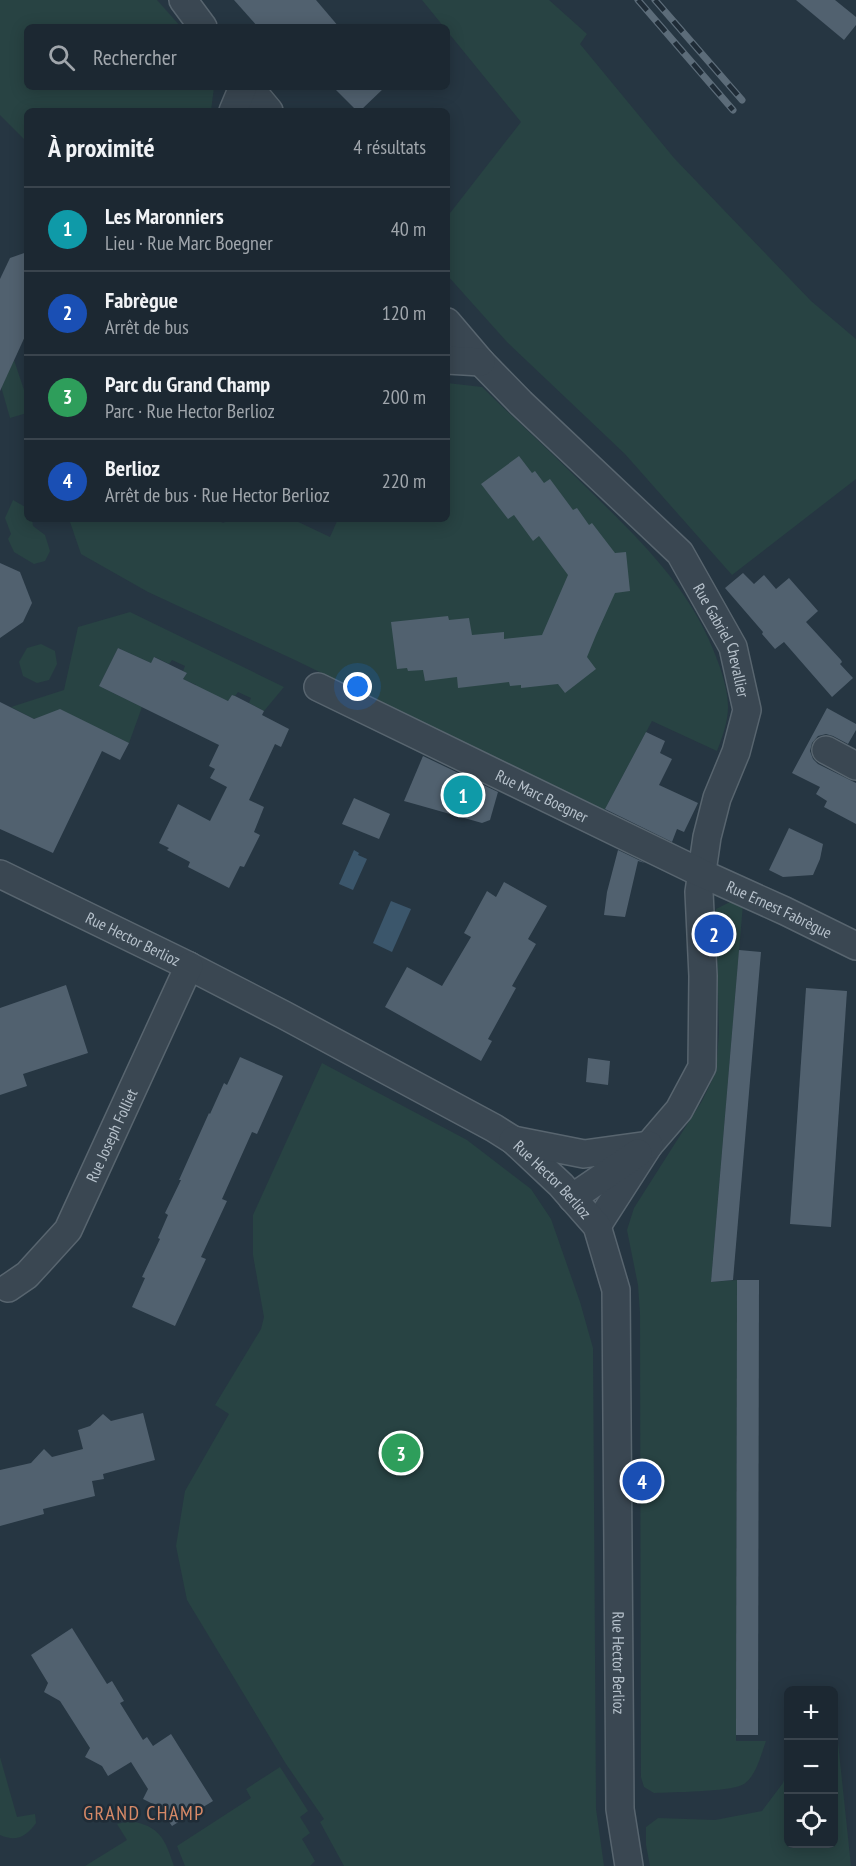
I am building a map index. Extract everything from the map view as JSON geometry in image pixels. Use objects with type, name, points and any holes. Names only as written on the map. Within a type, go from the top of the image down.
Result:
[{"type":"street","points":[[183,0],[201,24]]},
{"type":"street","points":[[234,108],[241,90]]},
{"type":"street","points":[[252,90],[266,108]]},
{"type":"street","name":"Rue Gabriel Chevallier","points":[[450,326],[481,362],[534,415],[680,553],[733,647],[747,710],[736,752],[717,798],[701,873],[699,892],[704,976],[702,1067],[679,1110],[649,1145],[597,1226]]},
{"type":"street","points":[[450,360],[481,362]]},
{"type":"street","name":"Rue Marc Boegner","points":[[318,687],[701,873]]},
{"type":"street","points":[[826,750],[856,766]]},
{"type":"street","name":"Rue Ernest Fabrègue","points":[[701,873],[856,946]]},
{"type":"street","name":"Rue Hector Berlioz","points":[[0,874],[189,966],[333,1041],[513,1140],[561,1185],[597,1226],[616,1290],[620,1809],[629,1866]]},
{"type":"street","name":"Rue Joseph Folliet","points":[[8,1288],[27,1275],[68,1230],[189,966]]},
{"type":"street","points":[[513,1140],[584,1154],[649,1145]]},
{"type":"street","name":"Rue Gabriel Chevallier","points":[[572,1198],[649,1145]]},
{"type":"green space","points":[[0,0],[157,0],[178,24],[24,24],[24,90],[214,90],[211,108],[24,108],[24,139],[0,115]]},
{"type":"green space","points":[[422,0],[549,0],[587,34],[580,44],[674,158],[811,301],[856,339],[856,479],[732,575],[625,454],[507,342],[450,278],[450,213],[521,122],[450,35],[450,24],[442,24]]},
{"type":"green space","points":[[14,360],[24,390],[24,414],[10,418],[0,383]]},
{"type":"green space","points":[[450,383],[482,387],[630,531],[681,591],[708,636],[725,684],[728,713],[717,751],[652,721],[604,811],[297,661],[148,592],[81,554],[70,522],[298,522],[330,537],[337,522],[450,522]]},
{"type":"green space","points":[[13,500],[24,506],[24,522],[32,522],[33,526],[45,535],[50,551],[45,561],[34,564],[14,552],[8,539],[11,534],[5,518]]},
{"type":"green space","points":[[130,612],[284,687],[264,711],[249,703],[251,698],[238,692],[228,701],[196,687],[183,679],[187,673],[183,671],[185,666],[172,660],[169,664],[155,657],[151,663],[118,648],[99,686],[142,707],[129,743],[60,710],[34,719],[11,707],[64,690],[78,627]]},
{"type":"green space","points":[[41,644],[55,651],[57,664],[49,680],[37,683],[23,676],[19,662],[27,648]]},
{"type":"green space","points":[[734,900],[743,904],[711,1282],[737,1280],[736,1741],[766,1741],[751,1777],[742,1785],[713,1790],[654,1793],[644,1787],[641,1777],[640,1313],[638,1285],[627,1230],[634,1208],[702,1101],[716,1072],[719,1033],[716,909]]},
{"type":"green space","points":[[322,1063],[467,1140],[531,1189],[551,1219],[580,1302],[593,1348],[596,1809],[604,1866],[344,1866],[320,1822],[324,1819],[286,1764],[187,1600],[176,1546],[185,1491],[229,1414],[215,1405],[261,1329],[264,1317],[253,1255],[253,1215]]},
{"type":"green space","points":[[838,1742],[851,1866],[650,1866],[646,1845],[646,1827],[658,1818],[715,1820],[762,1811],[784,1780],[784,1848],[838,1848]]},
{"type":"green space","points":[[0,1757],[17,1817],[35,1814],[36,1823],[24,1835],[16,1838],[0,1835]]},
{"type":"green space","points":[[280,1767],[308,1811],[300,1817],[310,1833],[302,1839],[315,1861],[310,1866],[185,1866],[177,1846],[251,1798],[246,1789]]},
{"type":"green space","points":[[130,1821],[148,1826],[160,1835],[168,1848],[174,1866],[85,1866],[127,1840],[117,1824]]},
{"type":"water","points":[[354,850],[359,853],[358,855],[367,859],[353,890],[339,884]]},
{"type":"water","points":[[391,901],[411,909],[392,952],[373,943]]},
{"type":"building","points":[[234,0],[316,0],[336,24],[255,24]]},
{"type":"building","points":[[796,0],[835,0],[856,17],[856,25],[844,40]]},
{"type":"building","points":[[336,90],[382,90],[363,108],[354,108]]},
{"type":"building","points":[[24,253],[24,339],[0,391],[0,279],[10,258]]},
{"type":"building","points":[[519,456],[532,473],[535,471],[544,483],[550,479],[573,510],[577,508],[589,525],[592,523],[615,553],[626,552],[630,591],[615,593],[596,635],[587,657],[596,669],[565,693],[558,684],[521,688],[521,685],[510,686],[509,682],[458,688],[457,677],[425,681],[423,670],[397,669],[391,622],[448,616],[449,620],[469,618],[472,635],[504,632],[504,639],[542,635],[568,575],[539,536],[533,541],[514,515],[508,519],[481,484]]},
{"type":"building","points":[[0,563],[20,572],[32,603],[23,622],[0,638]]},
{"type":"building","points":[[743,573],[754,584],[764,575],[776,589],[789,578],[818,611],[806,622],[841,660],[840,664],[853,678],[832,697],[784,642],[775,649],[725,588]]},
{"type":"building","points":[[118,648],[151,663],[154,657],[187,673],[183,679],[228,701],[232,695],[235,696],[264,711],[262,715],[289,729],[281,747],[275,744],[249,800],[264,807],[254,832],[260,835],[244,867],[240,866],[229,888],[188,867],[190,862],[159,843],[178,804],[210,821],[227,787],[210,778],[215,769],[209,766],[219,745],[99,686]]},
{"type":"building","points":[[0,702],[34,719],[60,709],[129,743],[120,760],[102,751],[53,853],[0,829]]},
{"type":"building","points":[[827,708],[856,724],[856,730],[848,744],[826,734],[818,736],[812,743],[810,751],[818,764],[856,783],[856,824],[824,807],[827,801],[816,794],[820,787],[792,773]]},
{"type":"building","points":[[646,732],[665,741],[660,753],[672,759],[659,785],[698,803],[684,832],[677,829],[672,842],[605,809]]},
{"type":"building","points":[[423,756],[498,792],[490,820],[482,823],[404,801]]},
{"type":"building","points":[[354,798],[390,814],[379,839],[342,824]]},
{"type":"building","points":[[789,828],[823,844],[813,875],[783,877],[769,870]]},
{"type":"building","points":[[618,850],[645,863],[638,861],[625,917],[604,915],[607,892]]},
{"type":"building","points":[[504,882],[547,906],[528,939],[536,944],[512,986],[516,988],[488,1039],[492,1041],[481,1061],[385,1007],[407,967],[442,986],[471,937],[464,933],[487,891],[496,897]]},
{"type":"building","points":[[739,950],[761,952],[733,1280],[711,1282]]},
{"type":"building","points":[[66,985],[88,1053],[23,1074],[27,1086],[0,1095],[0,1008]]},
{"type":"building","points":[[806,988],[847,991],[831,1227],[790,1224]]},
{"type":"building","points":[[240,1057],[283,1076],[257,1134],[252,1132],[222,1199],[227,1201],[201,1257],[206,1259],[175,1326],[132,1307],[145,1278],[142,1277],[160,1239],[158,1238],[168,1215],[165,1213],[181,1180],[179,1180],[209,1113],[224,1083],[227,1085]]},
{"type":"building","points":[[588,1058],[610,1061],[608,1085],[586,1082]]},
{"type":"building","points":[[737,1280],[759,1280],[758,1735],[736,1735]]},
{"type":"building","points":[[143,1413],[155,1460],[103,1474],[104,1479],[92,1481],[95,1496],[43,1509],[44,1514],[0,1526],[0,1470],[31,1463],[44,1449],[52,1457],[83,1449],[78,1430],[90,1426],[103,1414],[111,1421]]},
{"type":"building","points":[[72,1628],[107,1684],[112,1681],[124,1701],[120,1703],[143,1740],[147,1737],[153,1746],[171,1734],[213,1801],[172,1826],[159,1807],[143,1799],[148,1789],[131,1762],[108,1776],[102,1766],[85,1757],[90,1748],[60,1701],[44,1692],[48,1683],[31,1655]]},
{"type":"railway","points":[[638,0],[733,110]]},
{"type":"railway","points":[[655,0],[742,100]]},
{"type":"place","name":"Les Maronniers","points":[[463,795]]},
{"type":"place","name":"Fabrègue","points":[[714,934]]},
{"type":"place","name":"Parc du Grand Champ","points":[[401,1453]]},
{"type":"place","name":"Berlioz","points":[[642,1481]]},
{"type":"district","name":"GRAND CHAMP","points":[[144,1813]]}]
